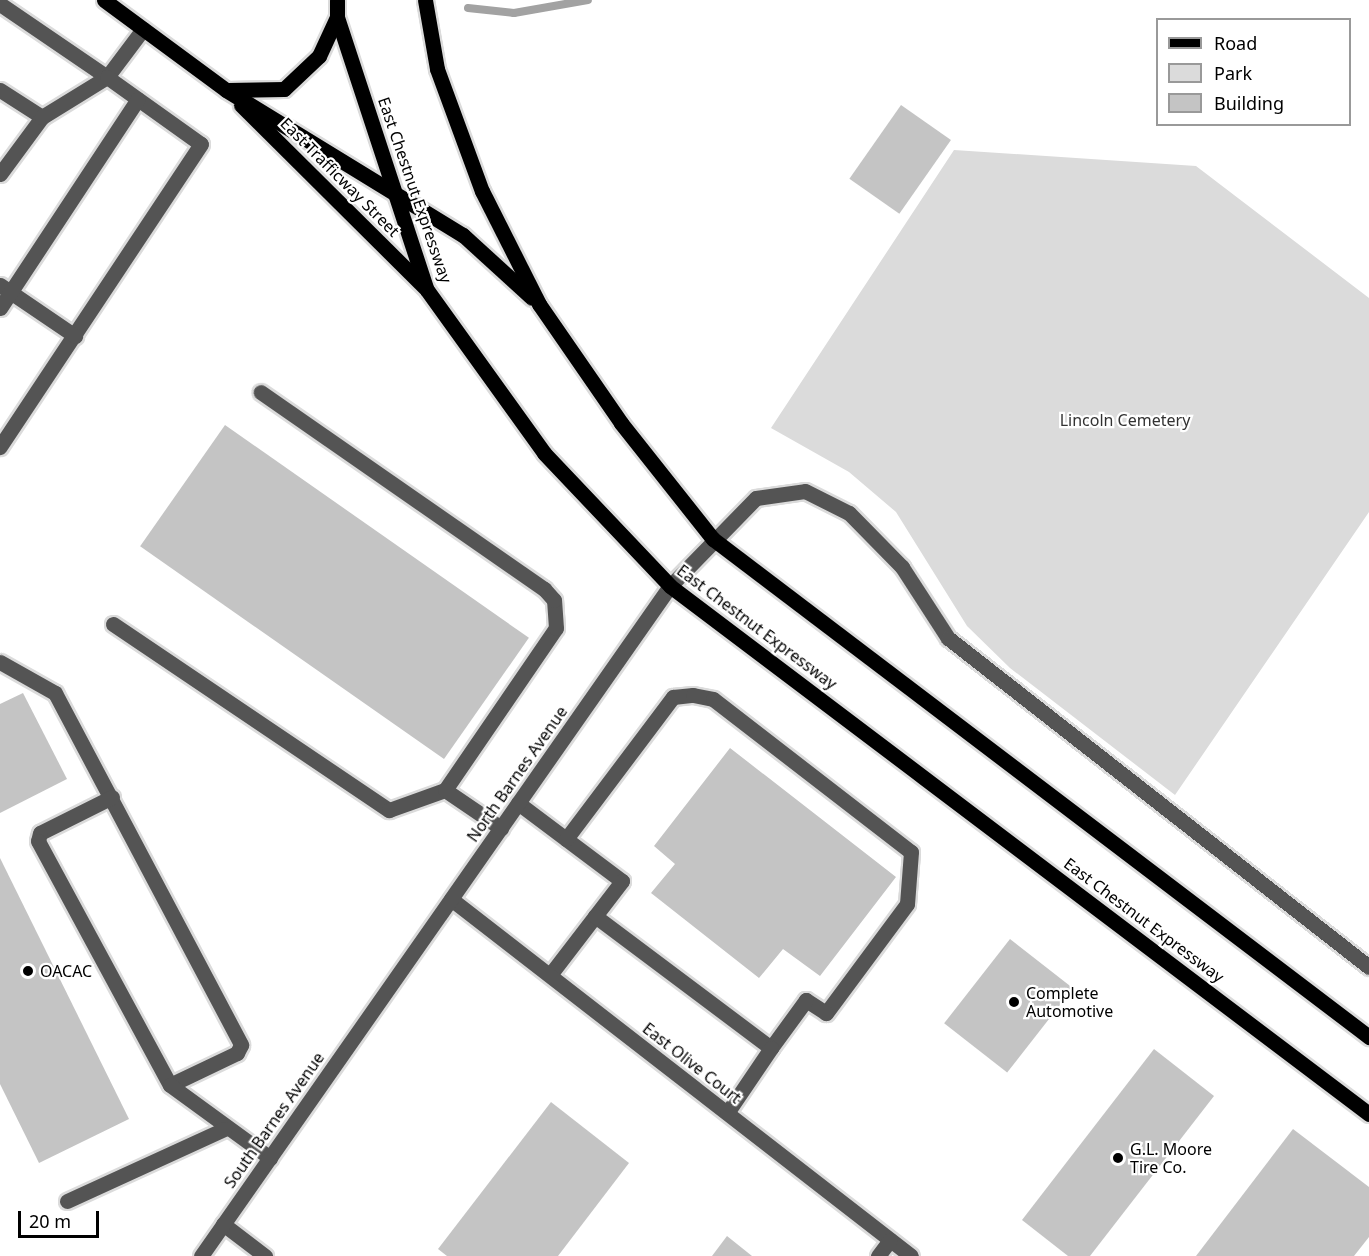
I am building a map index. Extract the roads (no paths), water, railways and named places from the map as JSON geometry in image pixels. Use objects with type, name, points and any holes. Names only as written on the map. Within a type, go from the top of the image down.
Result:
[{"type":"main road","name":"East Trafficway Street","points":[[104,0],[226,90],[394,188],[463,235],[538,304]]},
{"type":"main road","name":"East Chestnut Expressway","points":[[337,0],[338,17],[428,290],[544,453],[670,586],[1369,1114]]},
{"type":"main road","points":[[425,0],[437,69],[482,191],[538,304],[621,423],[713,540],[1369,1037]]},
{"type":"main road","points":[[226,90],[284,89],[319,56],[338,17]]},
{"type":"main road","name":"East Trafficway Street","points":[[226,90],[428,290]]},
{"type":"street","points":[[0,4],[201,144],[0,447]]},
{"type":"street","points":[[0,174],[42,117],[107,77],[143,29]]},
{"type":"street","points":[[0,90],[42,117]]},
{"type":"street","points":[[0,308],[5,289],[138,99]]},
{"type":"street","points":[[5,289],[75,336]]},
{"type":"street","points":[[113,624],[383,810],[446,790],[556,628],[554,600],[261,392]]},
{"type":"street","name":"North Barnes Avenue","points":[[356,1034],[670,586],[756,498],[805,491],[849,513],[902,567],[948,638],[1369,967]]},
{"type":"street","points":[[0,662],[55,693],[241,1045],[237,1053],[170,1085]]},
{"type":"street","points":[[566,839],[673,697],[693,695],[713,699],[911,852],[907,904],[826,1013],[806,1000],[727,1113]]},
{"type":"street","points":[[446,790],[501,828]]},
{"type":"street","points":[[112,798],[40,833],[38,841],[170,1085],[224,1129],[270,1158]]},
{"type":"street","points":[[518,802],[622,881],[550,975]]},
{"type":"street","name":"East Olive Court","points":[[451,899],[911,1256]]},
{"type":"street","points":[[595,916],[771,1048]]},
{"type":"street","name":"South Barnes Avenue","points":[[201,1256],[356,1034]]},
{"type":"street","points":[[67,1201],[224,1129]]},
{"type":"street","points":[[223,1224],[265,1256]]},
{"type":"street","points":[[878,1256],[890,1240]]},
{"type":"waterway","points":[[468,8],[514,13],[588,0]]},
{"type":"place","name":"OACAC","points":[[28,971]]},
{"type":"place","name":"Complete Automotive","points":[[1014,1002]]},
{"type":"place","name":"G.L. Moore Tire Co.","points":[[1118,1158]]},
{"type":"park label","name":"Lincoln Cemetery","points":[[1125,420]]}]
